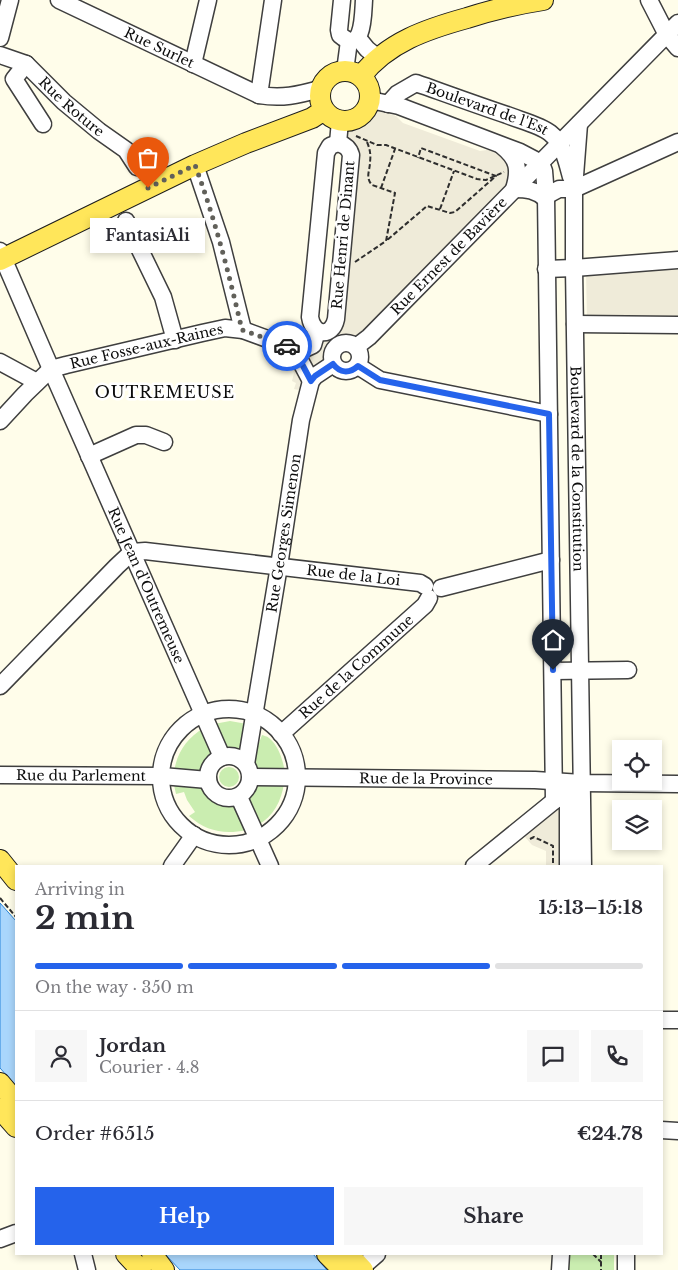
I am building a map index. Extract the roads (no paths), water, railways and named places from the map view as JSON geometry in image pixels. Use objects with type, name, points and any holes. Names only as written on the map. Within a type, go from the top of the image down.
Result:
[{"type":"main road","points":[[353,73],[401,42],[432,28],[493,10],[539,0]]},
{"type":"main road","points":[[1,256],[246,143],[312,118],[335,127],[358,118],[379,102],[370,95],[368,84],[353,73],[340,71],[326,79],[320,89],[320,97],[335,127]]},
{"type":"main road","points":[[0,1083],[15,1101]]},
{"type":"main road","points":[[0,1109],[15,1126]]},
{"type":"main road","points":[[127,1255],[141,1270]]},
{"type":"main road","points":[[153,1255],[164,1270]]},
{"type":"main road","points":[[329,1255],[354,1266]]},
{"type":"street","points":[[0,38],[10,0]]},
{"type":"street","name":"Rue Surlet","points":[[59,0],[258,95]]},
{"type":"street","points":[[193,64],[208,0]]},
{"type":"street","points":[[272,0],[258,95],[274,97],[291,96],[320,89]]},
{"type":"street","points":[[342,0],[340,35],[354,39],[378,58]]},
{"type":"street","points":[[353,73],[354,39],[361,32],[364,0]]},
{"type":"street","points":[[649,0],[672,29],[678,48]]},
{"type":"street","name":"Rue Ernest de Bavière","points":[[356,347],[369,337],[672,29]]},
{"type":"street","name":"Rue Roture","points":[[0,55],[26,64],[64,102],[99,131],[126,150],[137,167]]},
{"type":"street","points":[[26,64],[14,79],[43,124]]},
{"type":"street","name":"Boulevard de l'Est","points":[[379,102],[416,83],[528,145],[541,163]]},
{"type":"street","name":"Boulevard de l'Est","points":[[379,102],[399,106],[502,146],[528,145],[550,132],[560,144]]},
{"type":"street","name":"Boulevard de la Constitution","points":[[579,124],[574,189],[574,268],[583,865]]},
{"type":"street","name":"Rue Henri de Dinant","points":[[335,127],[351,155],[336,319],[334,325],[323,330],[311,325],[310,317],[326,153],[335,127]]},
{"type":"street","points":[[528,145],[514,189],[533,191],[546,198],[559,189],[574,189],[678,142]]},
{"type":"street","name":"Boulevard de la Constitution","points":[[560,144],[566,158],[574,189]]},
{"type":"street","name":"Boulevard de la Constitution","points":[[541,163],[544,171],[546,198],[554,781],[561,796],[568,865]]},
{"type":"street","points":[[195,165],[219,236],[242,330]]},
{"type":"street","points":[[126,221],[163,297],[175,340]]},
{"type":"street","name":"Rue Jean d'Outremeuse","points":[[1,256],[222,757]]},
{"type":"street","points":[[546,269],[678,260]]},
{"type":"street","points":[[575,324],[678,325]]},
{"type":"street","name":"Rue Fosse-aux-Raines","points":[[51,369],[225,328],[242,330],[294,349]]},
{"type":"street","points":[[294,349],[300,351],[313,345],[315,338],[323,330],[338,345]]},
{"type":"street","points":[[348,343],[356,347],[360,354],[358,366],[348,372],[337,369],[331,359],[334,349],[338,345],[348,343]]},
{"type":"street","points":[[294,349],[311,381],[315,376],[333,364]]},
{"type":"street","points":[[0,362],[37,382]]},
{"type":"street","points":[[358,366],[380,380],[549,414]]},
{"type":"street","points":[[0,421],[51,369]]},
{"type":"street","name":"Rue Georges Simenon","points":[[248,770],[254,714],[301,420],[311,381]]},
{"type":"street","points":[[89,456],[136,435],[146,435],[164,442]]},
{"type":"street","name":"Rue de la Loi","points":[[132,552],[144,551],[420,583],[432,590],[551,560]]},
{"type":"street","points":[[0,686],[132,552]]},
{"type":"street","name":"Rue de la Commune","points":[[281,734],[425,605],[432,590]]},
{"type":"street","points":[[553,670],[628,670]]},
{"type":"street","points":[[230,709],[254,714],[270,723],[290,747],[294,757],[297,778],[293,799],[286,814],[270,832],[258,838],[244,843],[228,845],[207,841],[181,824],[169,807],[162,787],[165,755],[175,736],[182,728],[204,714],[230,709]]},
{"type":"street","points":[[222,757],[236,757],[243,761],[248,770],[250,782],[248,789],[239,797],[228,799],[220,797],[210,787],[208,772],[211,766],[222,757]]},
{"type":"street","name":"Rue de la Province","points":[[248,770],[297,778],[535,780],[582,783],[678,784]]},
{"type":"street","name":"Rue du Parlement","points":[[0,775],[162,776],[208,780]]},
{"type":"street","points":[[475,865],[561,796],[582,783]]},
{"type":"street","points":[[239,797],[270,865]]},
{"type":"street","points":[[173,865],[194,834]]},
{"type":"street","points":[[663,1020],[678,1020]]},
{"type":"street","points":[[663,1130],[678,1131]]},
{"type":"street","points":[[0,1238],[15,1233]]},
{"type":"street","points":[[82,1255],[87,1270]]},
{"type":"street","points":[[354,1266],[375,1255]]},
{"type":"street","points":[[560,1255],[560,1270]]},
{"type":"street","points":[[626,1255],[626,1270]]},
{"type":"water","points":[[0,903],[15,920],[15,1085],[0,1068]]},
{"type":"water","points":[[166,1255],[314,1255],[327,1270],[180,1270]]},
{"type":"place","name":"FantasiAli","points":[[148,188]]},
{"type":"district","name":"OUTREMEUSE","points":[[165,392]]}]
